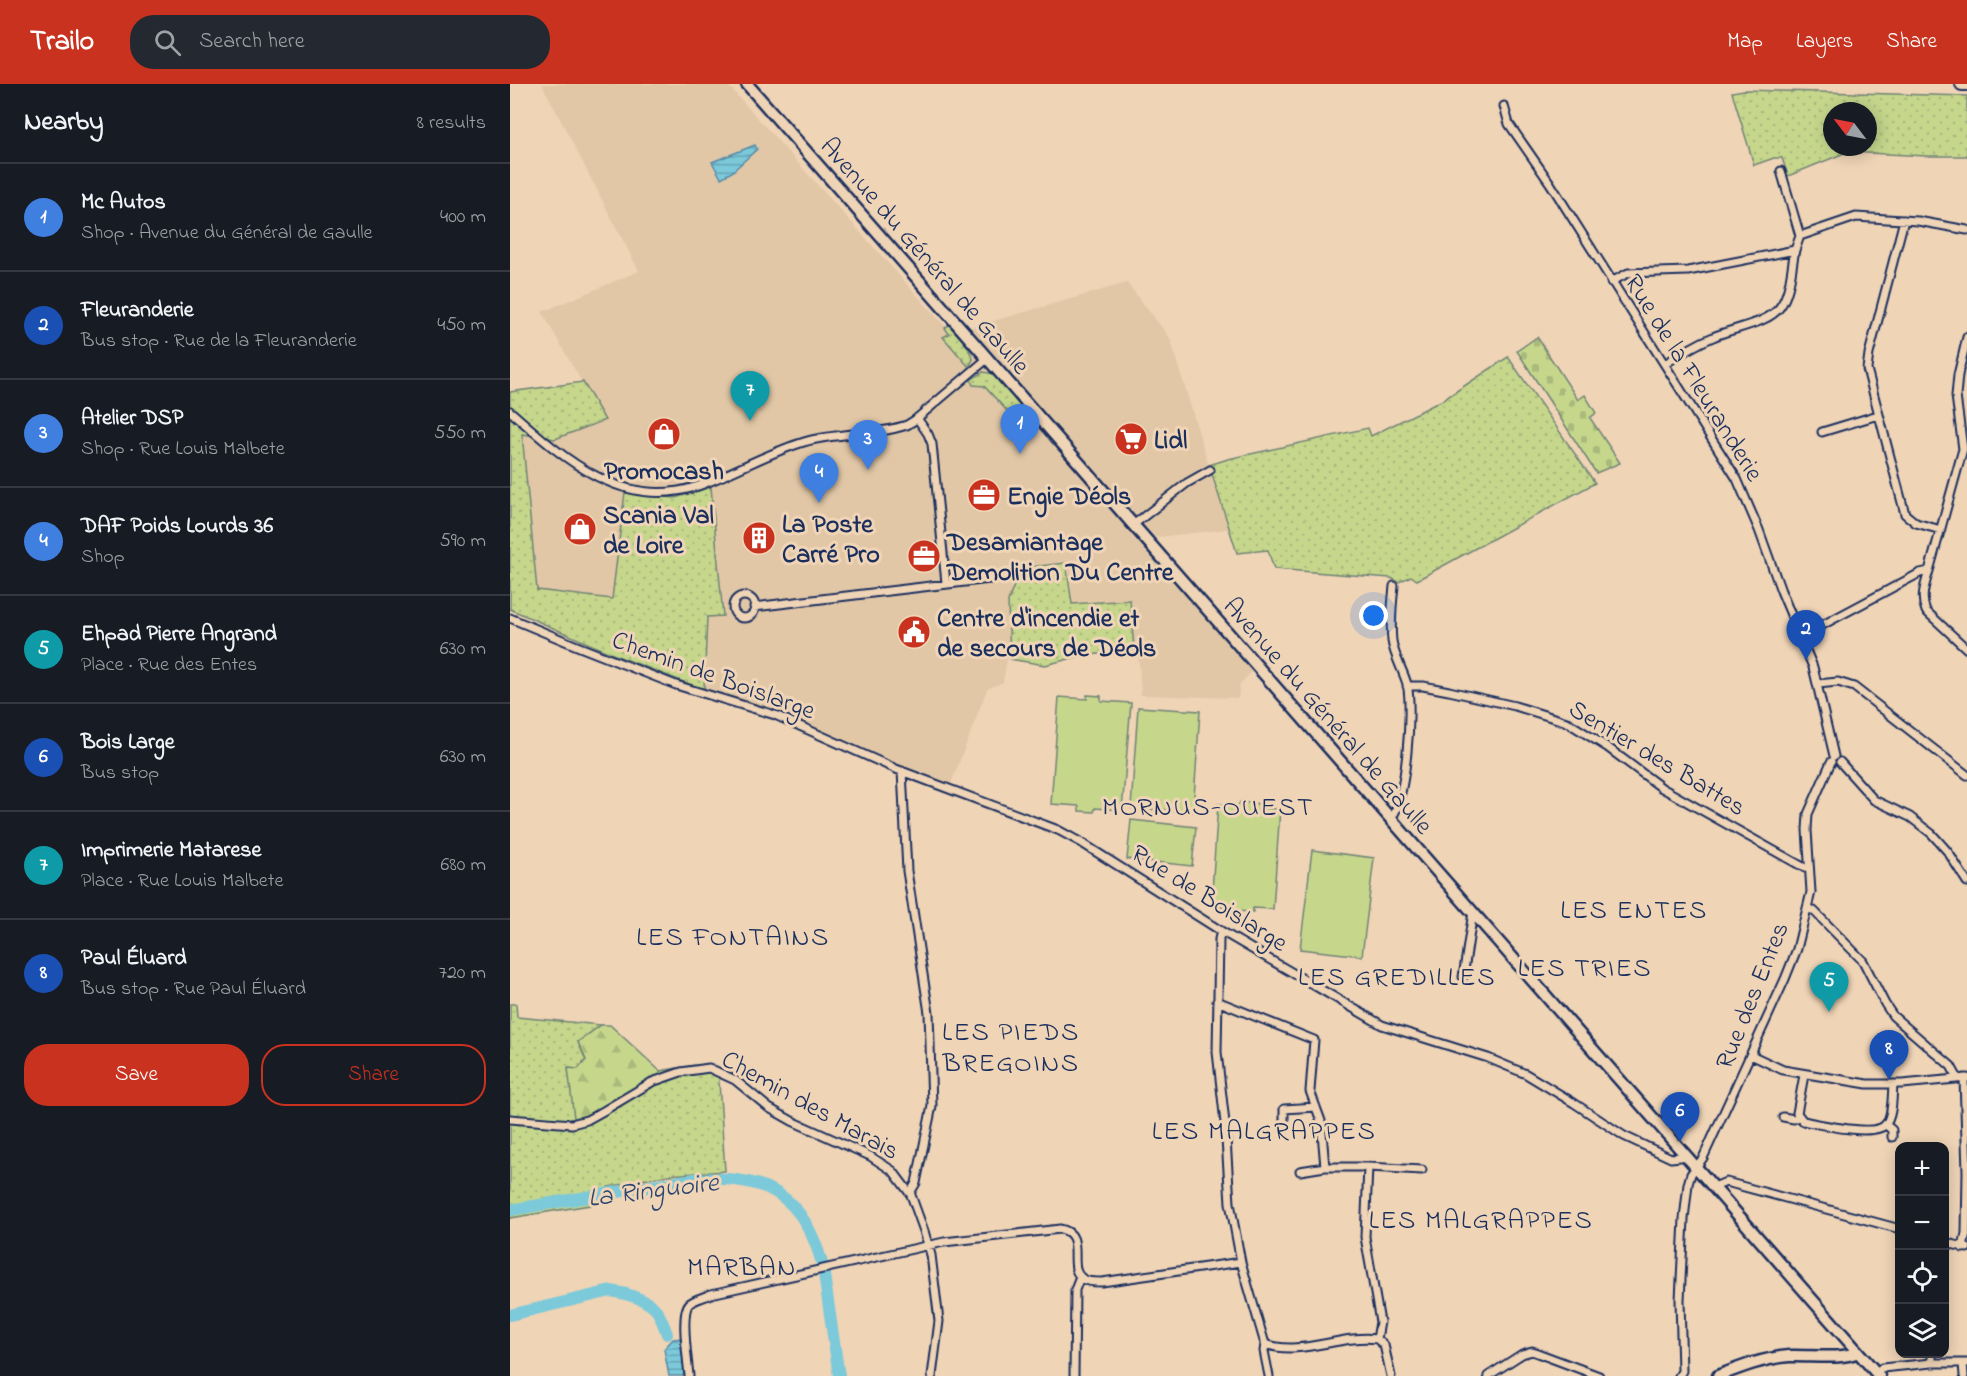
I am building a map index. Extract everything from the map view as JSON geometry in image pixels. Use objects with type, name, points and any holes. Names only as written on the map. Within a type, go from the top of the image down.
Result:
[{"type":"highway","points":[[1962,84],[1967,84]]},
{"type":"main road","name":"Avenue du Général de Gaulle","points":[[747,84],[1877,1374]]},
{"type":"main road","points":[[1718,1376],[1754,1362],[1776,1358],[1849,1356],[1858,1352]]},
{"type":"street","name":"Rue de la Fleuranderie","points":[[1504,106],[1509,124],[1550,183],[1737,479],[1818,684],[1835,760]]},
{"type":"street","points":[[1665,364],[1702,341],[1774,314],[1781,305],[1786,295],[1800,236],[1781,171]]},
{"type":"street","points":[[1800,236],[1852,217],[1904,220],[1967,230]]},
{"type":"street","points":[[1904,220],[1867,360],[1868,375],[1905,514],[1916,523],[1941,530]]},
{"type":"street","points":[[1611,282],[1628,273],[1688,271],[1795,250]]},
{"type":"street","points":[[1967,337],[1958,375],[1956,396],[1965,449],[1923,594],[1926,611],[1967,649]]},
{"type":"street","points":[[510,411],[558,454],[583,470],[630,489],[655,492],[681,490],[700,485],[805,442],[901,426],[917,418],[987,359]]},
{"type":"street","points":[[1822,432],[1878,414]]},
{"type":"street","points":[[917,418],[932,444],[946,583]]},
{"type":"street","points":[[1133,525],[1187,483],[1210,470]]},
{"type":"street","points":[[1800,637],[1920,573],[1929,572]]},
{"type":"street","points":[[754,607],[1007,577]]},
{"type":"street","points":[[1390,819],[1395,814],[1399,800],[1408,746],[1407,686],[1392,640],[1394,586]]},
{"type":"street","name":"Chemin de Boislarge","points":[[510,618],[676,685],[775,715],[902,771]]},
{"type":"street","points":[[1818,684],[1838,682],[1854,687],[1967,775]]},
{"type":"street","name":"Sentier des Battes","points":[[1407,686],[1423,686],[1449,691],[1515,706],[1567,722],[1607,747],[1662,788],[1805,868],[1809,868]]},
{"type":"street","points":[[1835,760],[1874,800],[1910,817],[1932,834],[1948,852],[1967,882]]},
{"type":"street","name":"Rue des Entes","points":[[1679,1376],[1682,1371],[1680,1300],[1688,1184],[1703,1158],[1751,1055],[1797,949],[1811,892],[1808,814],[1835,760]]},
{"type":"street","points":[[902,771],[907,871],[929,1013],[932,1106],[916,1183],[910,1193]]},
{"type":"street","name":"Rue de Boislarge","points":[[902,771],[1065,834],[1221,931],[1382,1025],[1488,1058],[1546,1085],[1623,1136],[1671,1158],[1684,1154]]},
{"type":"street","points":[[1808,908],[1814,911],[1863,961],[1896,1020],[1951,1066],[1956,1075],[1955,1079]]},
{"type":"street","points":[[1463,977],[1473,912]]},
{"type":"street","points":[[1221,931],[1217,1052],[1225,1123],[1227,1178],[1233,1226],[1265,1344],[1264,1351],[1269,1376]]},
{"type":"street","points":[[1217,1001],[1314,1040],[1310,1091],[1321,1120],[1324,1167]]},
{"type":"street","points":[[1751,1055],[1783,1070],[1867,1084],[1965,1078],[1967,1182],[1965,1248],[1949,1243]]},
{"type":"street","name":"Chemin des Marais","points":[[510,1119],[572,1124],[587,1120],[652,1082],[681,1072],[709,1068],[735,1080],[769,1108],[792,1121],[870,1156],[893,1171],[910,1193],[928,1246],[939,1321],[932,1376]]},
{"type":"street","points":[[1804,1075],[1797,1113],[1799,1117],[1803,1121],[1841,1129],[1880,1129],[1886,1125],[1889,1119],[1893,1084]]},
{"type":"street","points":[[1284,1130],[1284,1109],[1316,1107]]},
{"type":"street","points":[[1783,1117],[1794,1119],[1799,1117]]},
{"type":"street","points":[[1886,1125],[1892,1130],[1892,1137]]},
{"type":"street","points":[[1300,1171],[1324,1167],[1422,1170]]},
{"type":"street","points":[[1368,1167],[1365,1237],[1380,1322],[1377,1339]]},
{"type":"street","points":[[1714,1187],[1726,1182],[1895,1227]]},
{"type":"street","points":[[689,1376],[685,1322],[686,1310],[693,1301],[711,1294],[928,1246],[1060,1229],[1069,1230],[1074,1240],[1075,1269],[1080,1277],[1087,1281],[1102,1282],[1241,1262]]},
{"type":"street","points":[[1074,1376],[1075,1290],[1080,1277]]},
{"type":"street","points":[[1265,1344],[1272,1347],[1293,1347],[1377,1339],[1384,1345],[1391,1376]]},
{"type":"street","points":[[1488,1376],[1522,1354],[1532,1351],[1599,1376]]},
{"type":"street","points":[[1932,1358],[1932,1363]]},
{"type":"street","points":[[1877,1374],[1882,1368],[1932,1363],[1965,1363],[1964,1376]]},
{"type":"shaded area","points":[[542,84],[727,84],[951,333],[1127,283],[1170,338],[1228,529],[1149,538],[1255,668],[1240,684],[1238,698],[1141,695],[1138,650],[1134,650],[1130,600],[1072,605],[1008,601],[1010,659],[1007,659],[1003,682],[987,689],[948,792],[704,690],[707,617],[723,616],[710,487],[675,498],[625,493],[612,599],[537,590],[522,434],[555,439],[604,421],[542,312],[639,271]]},
{"type":"green space","points":[[1744,90],[1967,96],[1967,156],[1877,154],[1877,102],[1823,102],[1823,156],[1837,156],[1788,176],[1782,158],[1774,158],[1754,165],[1732,92]]},
{"type":"green space","points":[[951,323],[966,343],[973,359],[969,367],[943,337],[949,334],[945,328]]},
{"type":"green space","points":[[1537,337],[1578,400],[1585,395],[1596,413],[1590,418],[1620,463],[1596,473],[1517,351]]},
{"type":"green space","points":[[1508,357],[1595,483],[1417,580],[1411,576],[1399,582],[1391,578],[1274,569],[1268,550],[1237,553],[1209,465],[1368,428],[1371,436],[1443,400]]},
{"type":"green space","points":[[983,372],[994,374],[1022,405],[1009,413],[984,386],[973,385],[971,380]]},
{"type":"green space","points":[[583,382],[605,420],[555,439],[522,434],[537,590],[612,599],[625,492],[675,498],[711,487],[723,616],[707,617],[704,690],[610,653],[510,609],[510,392]]},
{"type":"green space","points":[[1066,563],[1072,604],[1130,600],[1134,650],[1081,656],[1045,665],[1010,659],[1008,601],[1021,568]]},
{"type":"green space","points":[[1087,695],[1101,696],[1101,701],[1131,703],[1122,810],[1095,808],[1094,812],[1079,811],[1079,806],[1051,804],[1059,697],[1087,699]]},
{"type":"green space","points":[[1138,707],[1200,711],[1193,812],[1131,808]]},
{"type":"green space","points":[[1240,802],[1260,804],[1260,808],[1280,809],[1273,909],[1253,908],[1253,912],[1233,911],[1233,908],[1211,906],[1218,804],[1239,805]]},
{"type":"green space","points":[[1131,820],[1196,827],[1192,866],[1127,859]]},
{"type":"green space","points":[[1312,850],[1374,858],[1362,956],[1300,949]]},
{"type":"green space","points":[[510,1004],[516,1004],[517,1017],[601,1025],[578,1042],[586,1060],[578,1069],[568,1068],[569,1074],[639,1088],[660,1075],[660,1071],[695,1065],[718,1067],[725,1171],[668,1175],[608,1187],[608,1202],[510,1218]]},
{"type":"green space","points":[[601,1025],[610,1025],[660,1071],[660,1075],[600,1112],[574,1118],[568,1068],[578,1069],[586,1060],[578,1042]]},
{"type":"water","points":[[755,145],[757,149],[732,172],[721,178],[712,162]]},
{"type":"water","points":[[682,1338],[685,1365],[683,1376],[669,1376],[664,1349],[673,1339]]},
{"type":"waterway","name":"La Ringuoire","points":[[510,1210],[694,1179],[742,1181],[762,1186],[779,1194],[793,1206],[805,1222],[815,1242],[823,1267]]},
{"type":"waterway","name":"La Ringuoire","points":[[824,1274],[839,1376]]},
{"type":"waterway","name":"La Ringuoire","points":[[510,1315],[611,1291],[636,1297],[648,1303],[657,1311],[667,1334]]},
{"type":"place","name":"Imprimerie Matarese","points":[[750,421]]},
{"type":"place","name":"Promocash","points":[[664,434]]},
{"type":"place","name":"Lidl","points":[[1131,439]]},
{"type":"place","name":"Mc Autos","points":[[1020,454]]},
{"type":"place","name":"Atelier DSP","points":[[868,470]]},
{"type":"place","name":"Engie Déols","points":[[984,495]]},
{"type":"place","name":"DAF Poids Lourds 36","points":[[819,503]]},
{"type":"place","name":"Scania Val de Loire","points":[[580,529]]},
{"type":"place","name":"La Poste Carré Pro","points":[[759,538]]},
{"type":"place","name":"Desamiantage Demolition Du Centre","points":[[924,556]]},
{"type":"place","name":"Centre d'incendie et de secours de Déols","points":[[914,632]]},
{"type":"place","name":"Fleuranderie","points":[[1806,660]]},
{"type":"place","name":"Ehpad Pierre Angrand","points":[[1829,1012]]},
{"type":"place","name":"Paul Éluard","points":[[1889,1080]]},
{"type":"place","name":"Bois Large","points":[[1680,1142]]},
{"type":"district","name":"MORNUS-OUEST","points":[[1208,806]]},
{"type":"district","name":"LES ENTES","points":[[1634,909]]},
{"type":"district","name":"LES FONTAINS","points":[[733,936]]},
{"type":"district","name":"LES TRIES","points":[[1585,967]]},
{"type":"district","name":"LES GREDILLES","points":[[1397,976]]},
{"type":"district","name":"LES PIEDS BREGOINS","points":[[1011,1046]]},
{"type":"district","name":"LES MALGRAPPES","points":[[1264,1130]]},
{"type":"district","name":"LES MALGRAPPES","points":[[1481,1219]]},
{"type":"district","name":"MARBAN","points":[[742,1266]]}]
